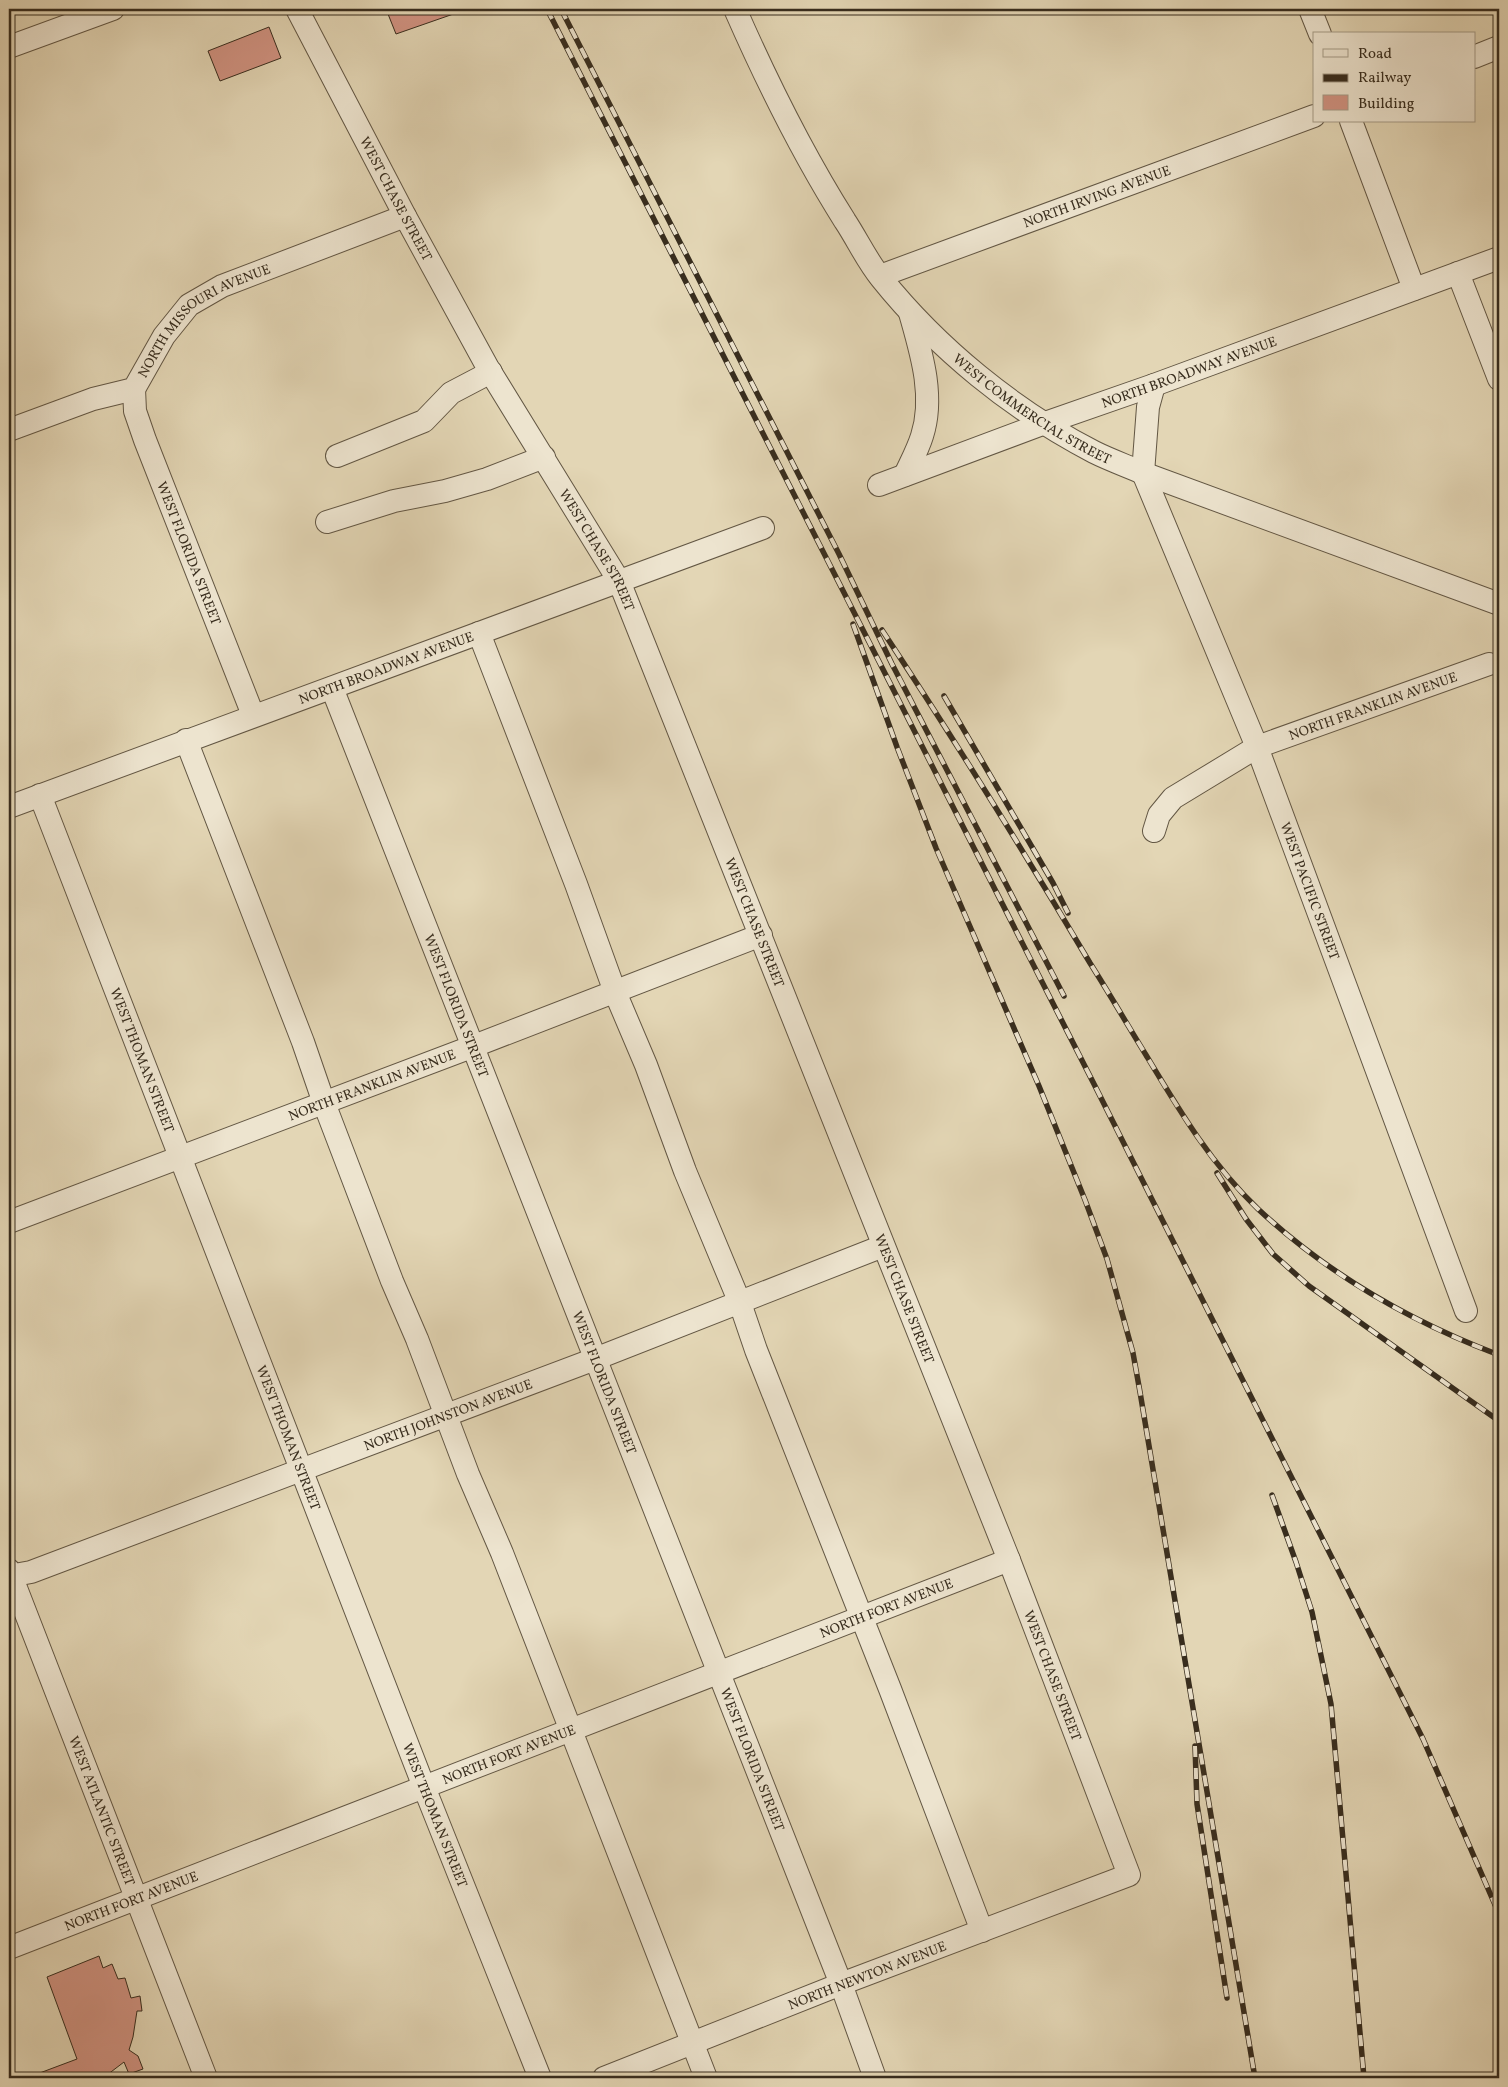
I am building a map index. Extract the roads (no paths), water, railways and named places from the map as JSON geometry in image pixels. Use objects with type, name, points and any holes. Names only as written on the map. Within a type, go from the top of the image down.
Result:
[{"type":"street","points":[[9,47],[113,9]]},
{"type":"street","name":"WEST CHASE STREET","points":[[297,9],[405,216],[491,372],[619,581],[1009,1560],[1130,1875]]},
{"type":"street","name":"WEST COMMERCIAL STREET","points":[[735,9],[768,85],[820,181],[880,276],[910,312],[938,340],[1002,394],[1094,453],[1143,473],[1499,604]]},
{"type":"street","points":[[1310,9],[1319,32]]},
{"type":"street","points":[[1476,56],[1499,47]]},
{"type":"street","name":"NORTH IRVING AVENUE","points":[[880,276],[1313,116]]},
{"type":"street","points":[[1351,122],[1414,290]]},
{"type":"street","name":"NORTH MISSOURI AVENUE","points":[[9,430],[93,400],[134,389],[164,336],[189,305],[222,286],[405,216]]},
{"type":"street","name":"NORTH BROADWAY AVENUE","points":[[879,485],[1499,258]]},
{"type":"street","points":[[1458,273],[1499,379]]},
{"type":"street","points":[[905,475],[922,435],[927,398],[922,358],[910,312]]},
{"type":"street","points":[[337,456],[424,421],[451,393],[491,372]]},
{"type":"street","points":[[1143,473],[1148,407],[1154,385]]},
{"type":"street","name":"WEST FLORIDA STREET","points":[[134,389],[135,411],[145,440],[253,715]]},
{"type":"street","points":[[327,522],[394,500],[446,491],[544,457]]},
{"type":"street","name":"WEST PACIFIC STREET","points":[[1143,473],[1257,747],[1466,1311]]},
{"type":"street","name":"NORTH BROADWAY AVENUE","points":[[9,807],[253,715],[332,688],[763,528]]},
{"type":"street","points":[[479,633],[576,884],[615,992],[646,1065],[685,1170],[740,1302],[756,1350],[982,1931]]},
{"type":"street","name":"NORTH FRANKLIN AVENUE","points":[[1154,831],[1159,815],[1172,798],[1257,747],[1489,664]]},
{"type":"street","name":"WEST FLORIDA STREET","points":[[332,688],[841,1984],[875,2078]]},
{"type":"street","points":[[186,740],[303,1042],[324,1103],[706,2078]]},
{"type":"street","name":"WEST THOMAN STREET","points":[[40,795],[303,1470],[424,1787],[540,2078]]},
{"type":"street","name":"NORTH FRANKLIN AVENUE","points":[[9,1222],[181,1158],[761,935]]},
{"type":"street","name":"NORTH JOHNSTON AVENUE","points":[[9,1574],[31,1572],[303,1470],[595,1359],[883,1246]]},
{"type":"street","name":"NORTH FORT AVENUE","points":[[9,1948],[1009,1560]]},
{"type":"street","name":"WEST ATLANTIC STREET","points":[[9,1574],[206,2078]]},
{"type":"street","name":"NORTH NEWTON AVENUE","points":[[604,2078],[841,1984],[1130,1875]]},
{"type":"railway","points":[[547,9],[1095,1086],[1423,1739],[1499,1914]]},
{"type":"railway","points":[[561,9],[839,554],[892,664],[1064,996]]},
{"type":"railway","points":[[853,624],[936,848],[1039,1086],[1085,1200],[1107,1259],[1133,1353],[1255,2078]]},
{"type":"railway","points":[[882,630],[988,795],[1171,1096],[1225,1174],[1258,1209],[1285,1233],[1342,1275],[1371,1294],[1433,1327],[1499,1355]]},
{"type":"railway","points":[[944,696],[1053,883],[1068,913]]},
{"type":"railway","points":[[1217,1173],[1246,1219],[1273,1254],[1309,1286],[1499,1421]]},
{"type":"railway","points":[[1272,1495],[1312,1612],[1331,1704],[1364,2078]]},
{"type":"railway","points":[[1195,1746],[1197,1804],[1227,1998]]}]
